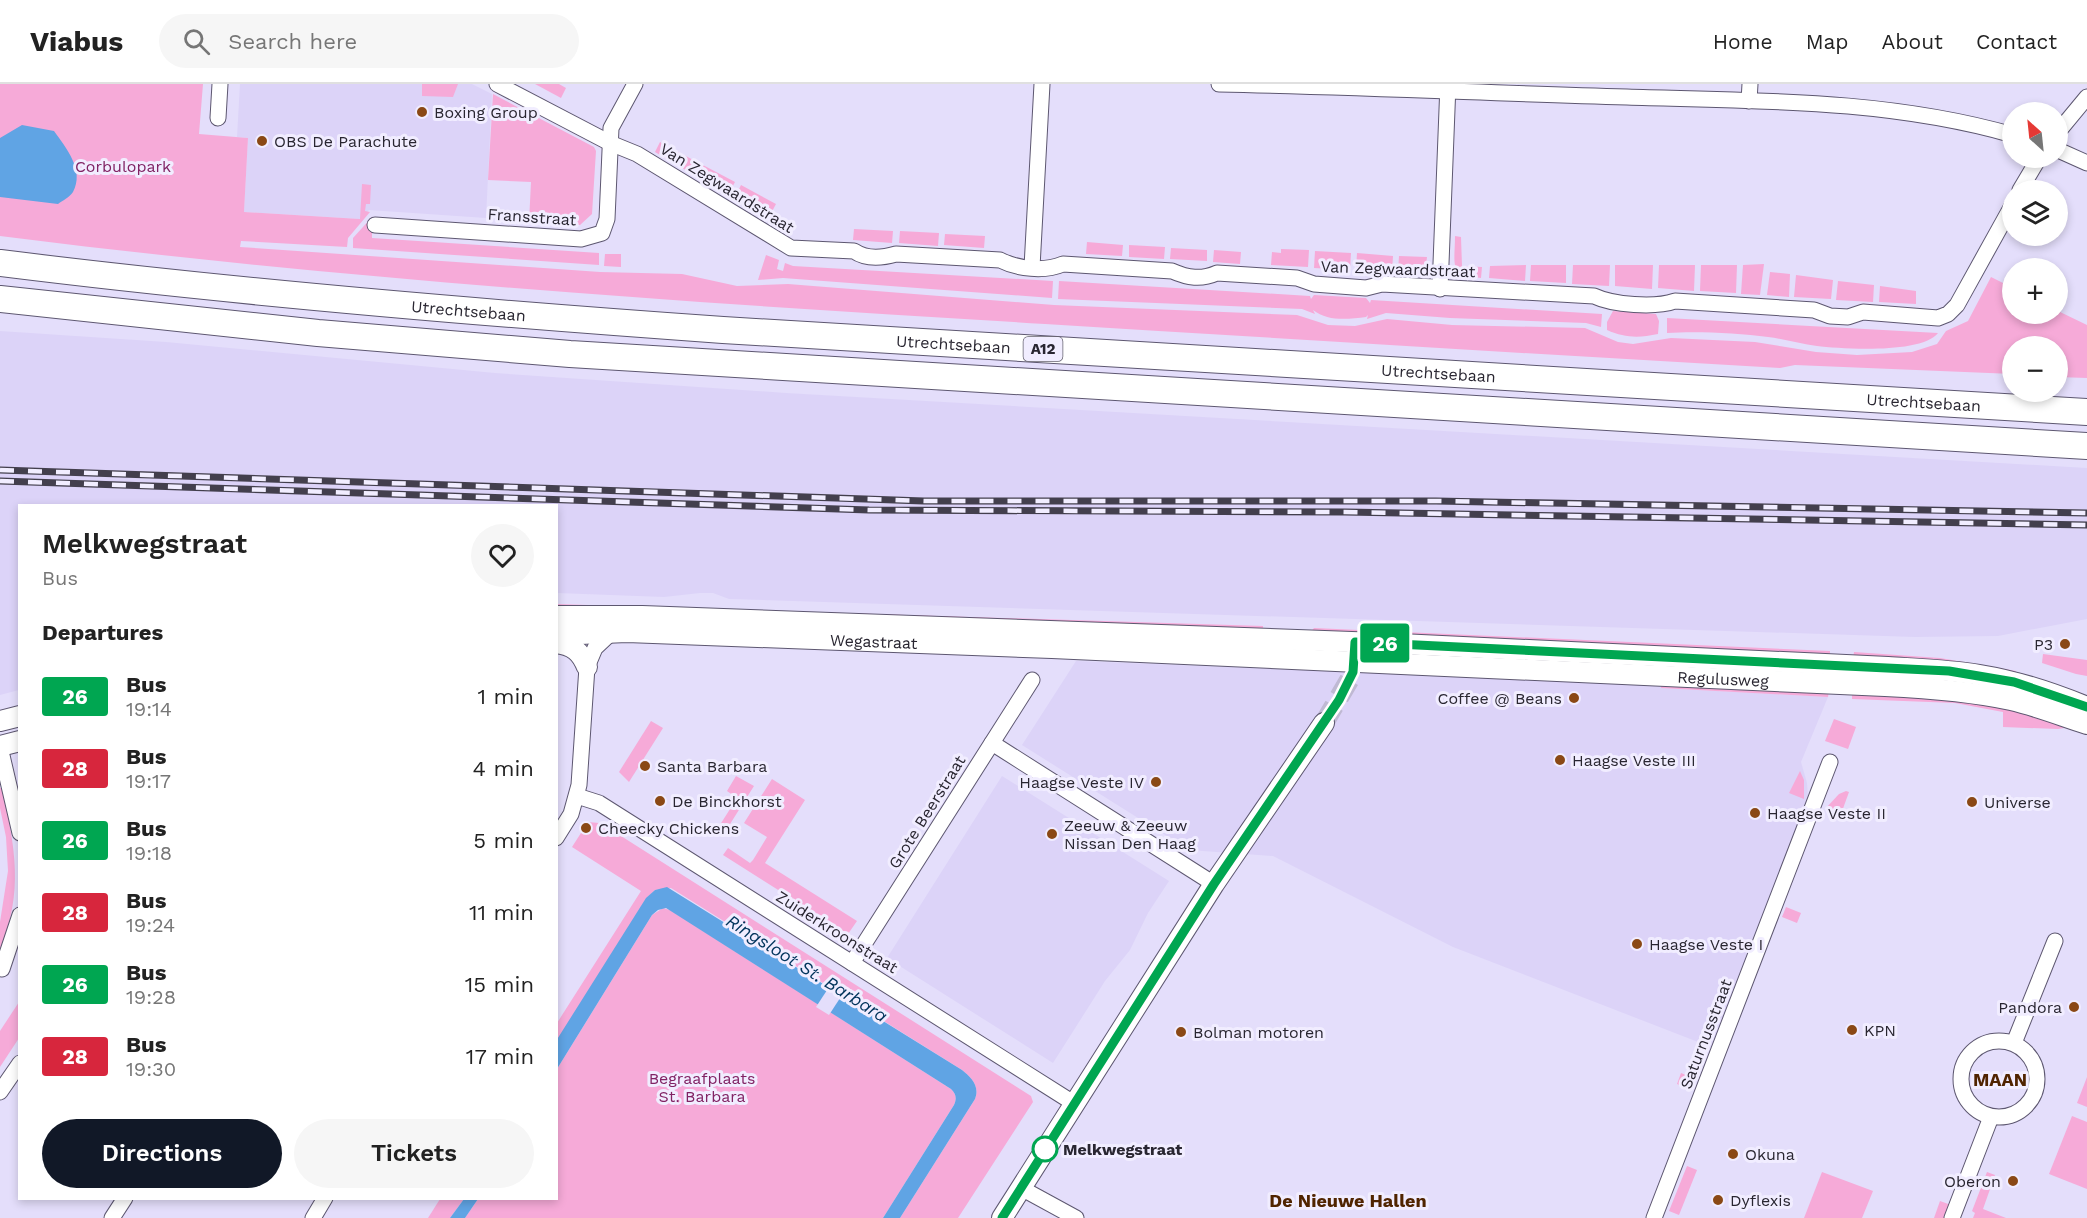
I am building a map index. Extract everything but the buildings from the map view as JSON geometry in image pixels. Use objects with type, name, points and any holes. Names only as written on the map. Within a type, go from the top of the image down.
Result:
[{"type":"highway","name":"Utrechtsebaan","points":[[0,263],[275,293],[501,314],[723,330],[2087,412]]},
{"type":"highway","name":"Utrechtsebaan","points":[[0,299],[307,332],[570,354],[2087,446]]},
{"type":"main road","points":[[558,616],[610,624]]},
{"type":"main road","points":[[558,635],[610,624]]},
{"type":"main road","name":"Wegastraat","points":[[610,624],[1063,648],[1354,660]]},
{"type":"main road","points":[[558,644],[574,648],[583,657],[587,667]]},
{"type":"main road","name":"Regulusweg","points":[[1354,660],[1949,671],[2014,682],[2087,707]]},
{"type":"main road","name":"Regulusweg","points":[[1354,660],[1952,691],[2011,700],[2087,724]]},
{"type":"main road","points":[[1002,1218],[1214,884],[1324,723]]},
{"type":"main road","points":[[0,746],[18,742]]},
{"type":"street","points":[[218,118],[220,84]]},
{"type":"street","name":"Van Zegwaardstraat","points":[[497,84],[610,143],[637,154],[791,248],[854,251],[861,256],[882,258],[896,254],[1000,260],[1013,267],[1053,268],[1063,264],[1172,271],[1185,276],[1206,278],[1217,273],[1297,278],[1314,285],[1366,288],[1382,285],[1594,296],[1607,302],[1665,305],[1675,301],[1814,310],[1830,316],[1848,317],[1863,312],[1938,318],[1948,314],[1957,305],[2002,224]]},
{"type":"street","name":"Fransstraat","points":[[375,225],[581,239],[602,233],[607,219],[611,128],[634,84]]},
{"type":"street","points":[[1032,267],[1042,84]]},
{"type":"street","points":[[1219,84],[1448,88],[1871,108],[1916,113],[2002,132]]},
{"type":"street","points":[[1749,101],[1750,84]]},
{"type":"street","points":[[1440,289],[1448,88]]},
{"type":"street","points":[[2068,120],[2087,97]]},
{"type":"street","points":[[2068,154],[2087,163]]},
{"type":"street","points":[[558,835],[567,823],[577,796],[581,769],[587,667],[595,648],[610,624]]},
{"type":"street","name":"Grote Beerstraat","points":[[852,963],[1032,680]]},
{"type":"street","points":[[8,719],[18,737]]},
{"type":"street","points":[[8,719],[0,746],[18,824]]},
{"type":"street","points":[[992,743],[1214,884]]},
{"type":"street","name":"Saturnusstraat","points":[[1654,1218],[1830,762]]},
{"type":"street","name":"Zuiderkroonstraat","points":[[577,796],[599,802],[1075,1104]]},
{"type":"street","points":[[1,970],[18,921]]},
{"type":"street","points":[[2014,1043],[2055,941]]},
{"type":"street","points":[[1,970],[18,946]]},
{"type":"street","points":[[2002,1040],[2014,1043],[2024,1049],[2036,1067],[2037,1082],[2034,1094],[2027,1105],[2018,1112],[2004,1117],[1991,1117],[1978,1111],[1965,1097],[1960,1078],[1963,1065],[1969,1054],[1978,1046],[1989,1041],[2002,1040]]},
{"type":"street","points":[[0,1092],[18,1067]]},
{"type":"street","points":[[1952,1218],[1991,1117]]},
{"type":"street","points":[[1021,1188],[1076,1218]]},
{"type":"street","points":[[112,1218],[124,1200]]},
{"type":"street","points":[[313,1218],[324,1200]]},
{"type":"shaded area","points":[[240,84],[472,84],[492,94],[486,218],[369,210],[361,219],[244,212],[248,138],[237,137]]},
{"type":"shaded area","points":[[0,331],[166,342],[495,373],[786,393],[2087,468],[2087,619],[1998,636],[1915,637],[729,599],[713,593],[664,597],[558,593],[558,504],[18,504],[18,690],[0,695]]},
{"type":"shaded area","points":[[1076,661],[1661,684],[1661,688],[1828,697],[1801,762],[1808,797],[1711,1047],[1453,947],[1273,856],[1189,850],[1022,745]]},
{"type":"shaded area","points":[[1002,776],[1169,881],[1148,913],[1130,950],[1105,981],[1053,1063],[887,958]]},
{"type":"green space","name":"Corbulopark","points":[[0,84],[203,84],[199,134],[248,138],[244,212],[360,219],[362,184],[371,185],[370,204],[366,204],[365,211],[370,212],[348,238],[347,247],[241,241],[240,247],[600,272],[682,274],[737,286],[788,284],[1054,305],[1297,315],[1328,325],[1355,326],[1387,319],[1452,325],[1585,328],[1618,342],[1633,344],[1671,338],[1755,342],[1816,352],[1857,355],[1912,352],[1937,344],[1946,331],[1968,321],[1991,277],[2002,282],[2002,324],[2068,324],[2068,316],[2087,325],[2087,378],[2068,377],[2068,336],[2002,336],[2002,374],[1795,365],[1780,368],[652,299],[391,278],[130,252],[0,236]]},
{"type":"green space","points":[[422,84],[458,84],[453,97],[422,96]]},
{"type":"green space","points":[[535,84],[559,84],[566,88],[561,98]]},
{"type":"green space","points":[[493,94],[521,109],[518,115],[529,120],[533,115],[594,147],[596,151],[592,214],[580,225],[529,222],[531,182],[488,180]]},
{"type":"green space","points":[[660,142],[695,161],[689,172],[655,152]]},
{"type":"green space","points":[[701,164],[735,182],[728,195],[694,175]]},
{"type":"green space","points":[[741,185],[776,204],[768,219],[734,199]]},
{"type":"green space","points":[[372,217],[372,238],[599,253],[599,265],[353,248],[353,238]]},
{"type":"green space","points":[[854,229],[893,231],[892,243],[853,240]]},
{"type":"green space","points":[[900,231],[939,233],[938,246],[899,243]]},
{"type":"green space","points":[[945,234],[985,236],[984,248],[944,245]]},
{"type":"green space","points":[[1455,236],[1461,237],[1462,266],[1482,267],[1481,278],[1463,275],[1458,271],[1455,262]]},
{"type":"green space","points":[[1087,242],[1123,245],[1122,256],[1086,254]]},
{"type":"green space","points":[[1129,245],[1165,247],[1164,259],[1129,257]]},
{"type":"green space","points":[[1171,248],[1207,250],[1207,261],[1170,259]]},
{"type":"green space","points":[[1281,249],[1309,250],[1308,267],[1271,265],[1272,252],[1281,253]]},
{"type":"green space","points":[[1214,250],[1241,252],[1240,264],[1213,262]]},
{"type":"green space","points":[[1315,251],[1351,253],[1350,270],[1314,268]]},
{"type":"green space","points":[[1357,253],[1393,256],[1392,272],[1356,271]]},
{"type":"green space","points":[[605,254],[621,254],[621,267],[604,266]]},
{"type":"green space","points":[[766,255],[779,260],[777,269],[783,271],[785,263],[793,266],[1053,281],[1052,298],[783,278],[758,280]]},
{"type":"green space","points":[[1399,256],[1427,257],[1426,266],[1415,274],[1398,273]]},
{"type":"green space","points":[[1764,264],[1760,295],[1741,294],[1743,265]]},
{"type":"green space","points":[[1526,265],[1525,281],[1489,278],[1490,266]]},
{"type":"green space","points":[[1531,265],[1566,265],[1566,283],[1530,281]]},
{"type":"green space","points":[[1573,265],[1610,265],[1609,286],[1572,284]]},
{"type":"green space","points":[[1615,265],[1653,265],[1652,289],[1615,286]]},
{"type":"green space","points":[[1659,265],[1695,265],[1694,291],[1658,288]]},
{"type":"green space","points":[[1701,265],[1737,265],[1736,293],[1700,291]]},
{"type":"green space","points":[[1770,272],[1790,274],[1789,297],[1767,295]]},
{"type":"green space","points":[[1796,275],[1833,280],[1831,299],[1794,297]]},
{"type":"green space","points":[[1059,281],[1310,296],[1311,299],[1314,295],[1366,298],[1370,303],[1371,300],[1602,314],[1601,327],[1586,323],[1386,313],[1367,319],[1368,315],[1339,319],[1319,314],[1313,310],[1315,314],[1302,309],[1058,299]]},
{"type":"green space","points":[[1838,281],[1874,285],[1873,302],[1836,300]]},
{"type":"green space","points":[[1880,286],[1916,291],[1916,304],[1879,302]]},
{"type":"green space","points":[[1613,311],[1656,314],[1659,321],[1658,334],[1632,336],[1620,335],[1607,330],[1607,322]]},
{"type":"green space","points":[[1667,318],[1938,333],[1929,340],[1899,347],[1844,348],[1744,334],[1667,333]]},
{"type":"green space","points":[[558,604],[1263,626],[1263,633],[558,611]]},
{"type":"green space","points":[[1314,628],[1830,651],[1830,659],[1309,634]]},
{"type":"green space","points":[[1854,652],[1940,658],[2016,671],[2014,678],[1853,659]]},
{"type":"green space","points":[[2043,654],[2087,660],[2087,676],[2042,663]]},
{"type":"green space","points":[[1661,684],[1829,691],[1828,697],[1661,688]]},
{"type":"green space","points":[[1852,691],[1896,693],[2001,706],[2066,724],[2064,728],[2058,729],[2003,727],[2003,712],[1955,703],[1852,699]]},
{"type":"green space","points":[[1834,719],[1856,727],[1848,749],[1825,741]]},
{"type":"green space","points":[[651,721],[663,728],[629,782],[619,772]]},
{"type":"green space","points":[[1800,771],[1804,780],[1804,799],[1789,793]]},
{"type":"green space","points":[[736,776],[754,786],[725,832],[718,828],[737,798],[727,791]]},
{"type":"green space","points":[[772,779],[805,800],[765,863],[857,921],[848,934],[723,855],[728,848],[750,863],[753,860],[767,837],[744,823]]},
{"type":"green space","points":[[0,788],[2,788],[11,830],[15,889],[8,928],[0,949],[0,922],[8,871],[6,837],[0,808]]},
{"type":"green space","points":[[1849,792],[1841,814],[1826,808],[1839,794]]},
{"type":"green space","points":[[588,822],[599,823],[1031,1096],[1033,1102],[958,1218],[900,1218],[975,1099],[976,1090],[971,1079],[962,1070],[671,888],[655,890],[646,899],[558,1039],[558,1021],[641,891],[572,847]]},
{"type":"green space","points":[[1786,907],[1801,913],[1797,923],[1782,917]]},
{"type":"green space","name":"Begraafplaats St. Barbara","points":[[663,908],[670,910],[951,1089],[956,1098],[954,1105],[883,1218],[465,1218],[477,1200],[558,1200],[558,1067],[652,915]]},
{"type":"green space","points":[[18,1004],[18,1040],[0,1067],[0,1031]]},
{"type":"green space","points":[[1681,1073],[1696,1079],[1692,1090],[1677,1084]]},
{"type":"green space","points":[[2087,1077],[2087,1107],[2077,1103]]},
{"type":"green space","points":[[2072,1116],[2087,1122],[2087,1189],[2049,1174]]},
{"type":"green space","points":[[1687,1166],[1697,1170],[1679,1215],[1669,1211]]},
{"type":"green space","points":[[1822,1172],[1873,1191],[1862,1218],[1804,1218]]},
{"type":"green space","points":[[1987,1172],[1995,1175],[1983,1209],[2006,1218],[1973,1218],[1975,1213],[1972,1211]]},
{"type":"green space","points":[[439,1200],[463,1200],[450,1218],[428,1218]]},
{"type":"green space","points":[[1940,1201],[1951,1205],[1946,1218],[1934,1218]]},
{"type":"water","points":[[22,125],[54,131],[72,160],[77,176],[76,184],[72,194],[58,204],[0,197],[0,138]]},
{"type":"water","points":[[667,887],[962,1070],[971,1079],[976,1090],[975,1099],[900,1218],[883,1218],[954,1105],[956,1098],[953,1091],[666,908],[652,915],[558,1067],[558,1038],[646,898],[655,890]]},
{"type":"water","points":[[463,1200],[477,1200],[465,1218],[450,1218]]},
{"type":"pier","points":[[831,984],[844,992],[829,1015],[816,1007]]},
{"type":"tunnel","points":[[1324,723],[1351,677]]},
{"type":"railway","points":[[0,470],[924,501],[1436,501],[2087,513]]},
{"type":"railway","points":[[0,481],[869,510],[1345,512],[2087,525]]},
{"type":"bus line","name":"26","points":[[1002,1218],[1214,884],[1339,700],[1353,672],[1355,642],[1949,671],[2014,682],[2087,707]]},
{"type":"place","name":"Boxing Group","points":[[422,112]]},
{"type":"place","name":"OBS De Parachute","points":[[262,141]]},
{"type":"place","name":"P3","points":[[2065,644]]},
{"type":"place","name":"Coffee @ Beans","points":[[1574,698]]},
{"type":"place","name":"Haagse Veste III","points":[[1560,760]]},
{"type":"place","name":"Santa Barbara","points":[[645,766]]},
{"type":"place","name":"Haagse Veste IV","points":[[1156,782]]},
{"type":"place","name":"De Binckhorst","points":[[660,801]]},
{"type":"place","name":"Universe","points":[[1972,802]]},
{"type":"place","name":"Haagse Veste II","points":[[1755,813]]},
{"type":"place","name":"Cheecky Chickens","points":[[586,828]]},
{"type":"place","name":"Zeeuw & Zeeuw Nissan Den Haag","points":[[1052,834]]},
{"type":"place","name":"Haagse Veste I","points":[[1637,944]]},
{"type":"place","name":"Pandora","points":[[2074,1007]]},
{"type":"place","name":"KPN","points":[[1852,1030]]},
{"type":"place","name":"Bolman motoren","points":[[1181,1032]]},
{"type":"place","name":"Melkwegstraat","points":[[1045,1149]]},
{"type":"place","name":"Okuna","points":[[1733,1154]]},
{"type":"place","name":"Oberon","points":[[2013,1181]]},
{"type":"place","name":"Dyflexis","points":[[1718,1200]]},
{"type":"district","name":"MAAN","points":[[2000,1079]]},
{"type":"district","name":"De Nieuwe Hallen","points":[[1348,1200]]},
{"type":"water label","name":"Ringsloot St. Barbara","points":[[807,968]]}]
